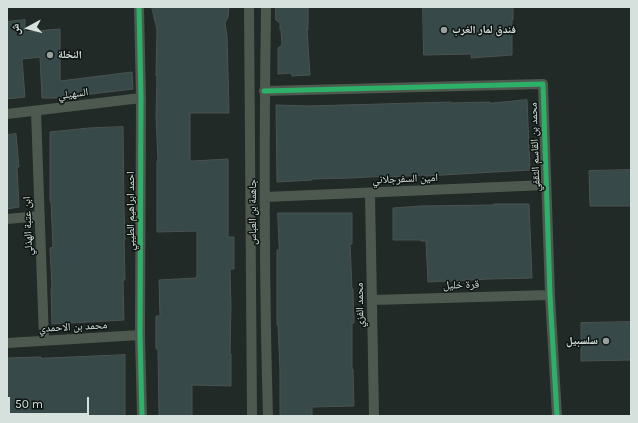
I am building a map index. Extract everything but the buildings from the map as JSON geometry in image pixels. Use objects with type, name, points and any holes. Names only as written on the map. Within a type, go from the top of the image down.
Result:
[{"type":"street","name":"احمد ابراهيم الطيبي","points":[[139,7],[141,98],[140,335],[142,416]]},
{"type":"street","name":"جاهمة بن العباس","points":[[249,7],[252,416]]},
{"type":"street","name":"جاهمة بن العباس","points":[[266,7],[264,91],[268,416]]},
{"type":"street","name":"محمد بن القاسم الثقفي","points":[[264,91],[543,84],[550,295],[557,416]]},
{"type":"street","name":"السهيلي","points":[[7,114],[141,98]]},
{"type":"street","name":"ابن عتبة الهذلي","points":[[36,110],[44,340]]},
{"type":"street","name":"امين السفرجلاني","points":[[265,197],[546,185]]},
{"type":"street","name":"محمد الفزي","points":[[370,193],[374,416]]},
{"type":"street","points":[[7,219],[40,216]]},
{"type":"street","name":"قرة خليل","points":[[372,300],[550,295]]},
{"type":"street","name":"محمد بن الاحمدي","points":[[7,343],[140,335]]},
{"type":"cycle path","points":[[139,7],[141,98],[140,335],[142,416]]},
{"type":"cycle path","points":[[264,91],[543,84],[550,295],[557,416]]},
{"type":"place","name":"فندق لمار الغرب","points":[[444,30]]},
{"type":"place","name":"النخلة","points":[[50,55]]},
{"type":"place","name":"سلسبيل","points":[[606,341]]}]
